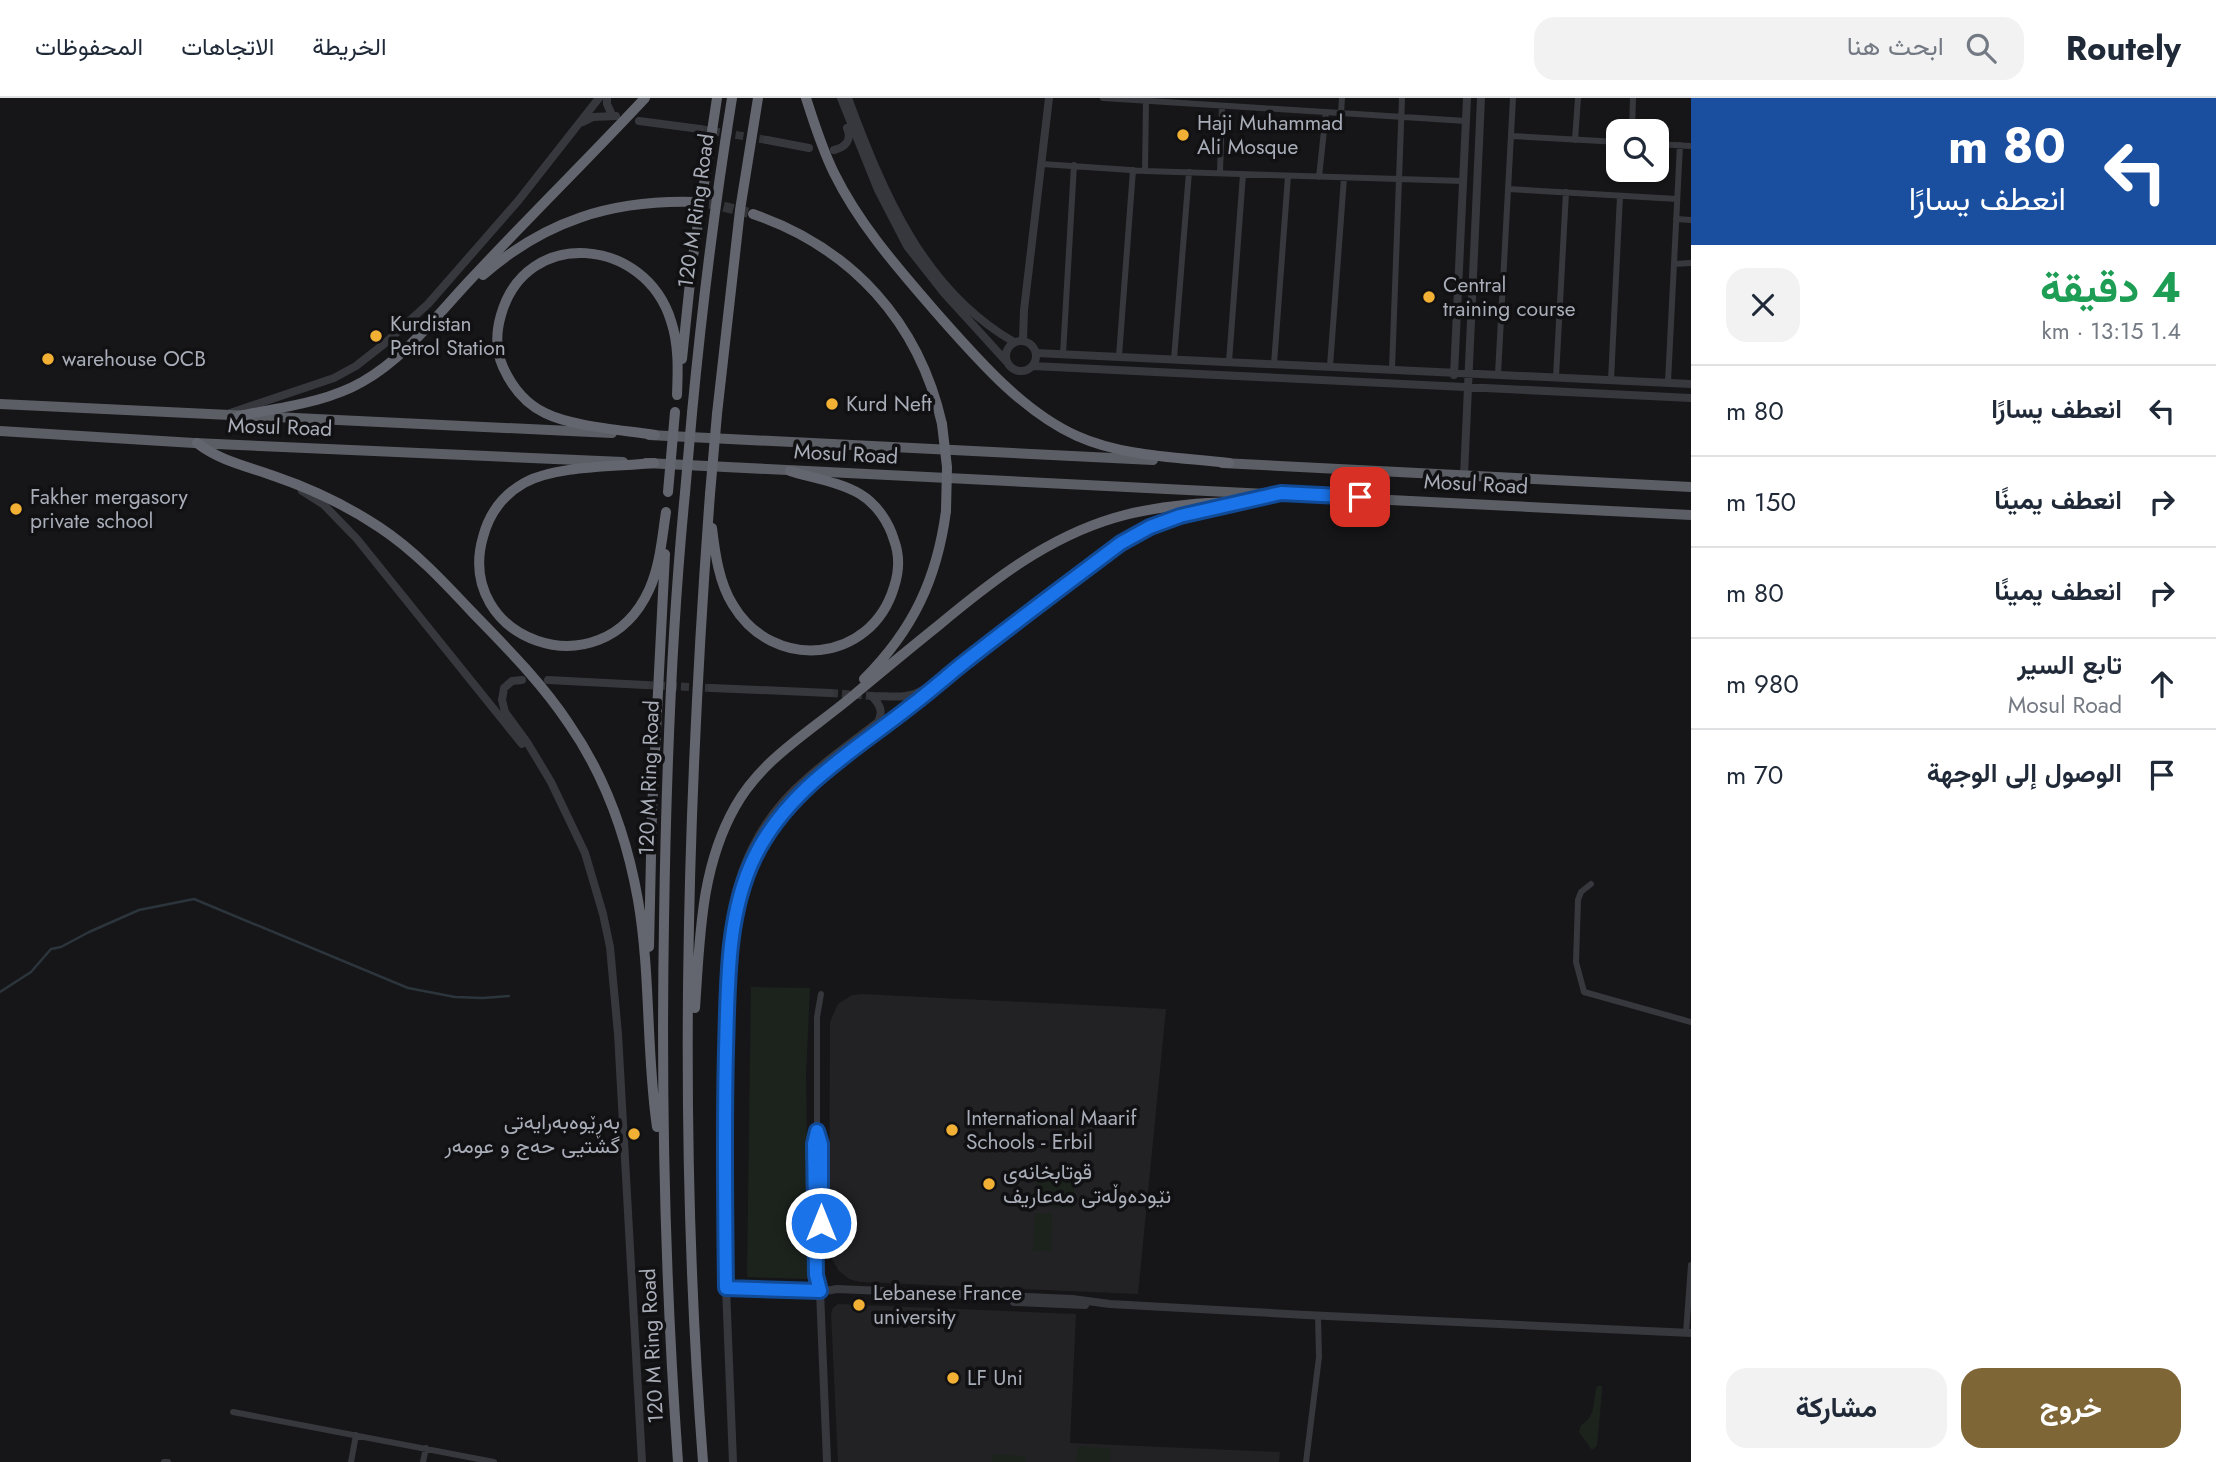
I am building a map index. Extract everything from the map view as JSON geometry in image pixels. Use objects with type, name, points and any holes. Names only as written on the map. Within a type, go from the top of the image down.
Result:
[{"type":"highway","points":[[239,416],[307,402],[356,385],[391,362],[645,98]]},
{"type":"highway","points":[[648,1019],[651,822],[666,512],[692,263],[717,98]]},
{"type":"highway","name":"120 M Ring Road","points":[[678,1462],[664,1167],[665,853],[674,630],[700,320],[732,98]]},
{"type":"highway","name":"120 M Ring Road","points":[[703,1462],[692,1258],[688,1105],[692,800],[709,494],[740,210],[758,98]]},
{"type":"highway","points":[[806,98],[833,172],[872,236],[965,345],[1017,395],[1053,425],[1093,442],[1139,453],[1229,463]]},
{"type":"highway","points":[[437,316],[506,257],[549,230],[590,213],[613,208],[652,202],[693,202]]},
{"type":"highway","points":[[753,214],[819,244],[850,267],[876,292],[904,330],[922,362],[937,401],[942,424],[947,467],[946,511],[930,579],[907,627],[883,659],[813,726]]},
{"type":"highway","points":[[655,435],[564,420],[544,413],[528,403],[514,388],[499,353],[498,327],[509,295],[528,272],[554,257],[602,254],[625,263],[657,291],[670,316],[678,355],[677,395]]},
{"type":"highway","name":"Mosul Road","points":[[0,404],[1691,487]]},
{"type":"highway","name":"Mosul Road","points":[[0,432],[1691,515]]},
{"type":"highway","points":[[197,443],[220,458],[338,502],[391,535],[428,566],[521,664],[570,724],[600,778],[628,852],[640,915],[651,1068],[664,1167]]},
{"type":"highway","points":[[654,463],[549,474],[512,491],[493,512],[481,542],[480,570],[488,596],[505,621],[533,640],[564,647],[580,646],[602,639],[630,619],[648,591],[656,569],[666,512]]},
{"type":"highway","points":[[709,494],[713,541],[720,569],[728,597],[741,618],[760,634],[781,645],[811,651],[835,648],[865,633],[875,624],[887,605],[896,583],[898,568],[895,543],[886,520],[862,495],[790,471]]},
{"type":"highway","points":[[729,974],[735,922],[743,889],[760,846],[785,809],[819,776],[1121,543],[1170,519],[1281,493]]},
{"type":"highway","points":[[688,1105],[701,921],[709,872],[735,806],[746,791],[791,743],[837,709],[984,589],[1026,558],[1055,541],[1115,517],[1201,504],[1241,502]]},
{"type":"street","points":[[221,415],[334,378],[371,355],[428,304],[518,201],[599,98]]},
{"type":"street","points":[[581,123],[593,117],[614,115],[607,104],[607,98]]},
{"type":"street","points":[[846,98],[848,119],[887,209],[907,246],[944,293],[1009,366],[1018,371],[1033,366],[1691,398]]},
{"type":"street","points":[[846,98],[890,199],[913,243],[929,266],[952,293],[988,325],[1018,341],[1031,344],[1036,352],[1033,366]]},
{"type":"street","points":[[1006,361],[1006,352],[1018,341],[1024,310],[1049,98]]},
{"type":"street","points":[[1103,98],[1198,101],[1222,106],[1466,121]]},
{"type":"street","points":[[1341,113],[1342,98]]},
{"type":"street","points":[[1392,369],[1402,98]]},
{"type":"street","points":[[1453,386],[1467,98]]},
{"type":"street","points":[[1464,475],[1481,98]]},
{"type":"street","points":[[1498,374],[1513,98]]},
{"type":"street","points":[[1575,139],[1578,98]]},
{"type":"street","points":[[1632,119],[1633,98]]},
{"type":"street","points":[[1144,171],[1146,99]]},
{"type":"street","points":[[1220,173],[1222,106]]},
{"type":"street","points":[[1319,177],[1325,112]]},
{"type":"street","points":[[834,150],[849,141],[846,124],[848,119]]},
{"type":"street","points":[[639,121],[699,129]]},
{"type":"street","points":[[1511,136],[1606,141]]},
{"type":"street","points":[[767,140],[809,148]]},
{"type":"street","points":[[1669,145],[1691,146]]},
{"type":"street","points":[[1668,383],[1680,145]]},
{"type":"street","points":[[1042,164],[1144,171],[1463,181]]},
{"type":"street","points":[[1063,354],[1073,166]]},
{"type":"street","points":[[1119,356],[1133,170]]},
{"type":"street","points":[[1174,359],[1189,172]]},
{"type":"street","points":[[1229,362],[1243,174]]},
{"type":"street","points":[[1274,364],[1288,176]]},
{"type":"street","points":[[1330,366],[1344,178]]},
{"type":"street","points":[[1508,189],[1677,199]]},
{"type":"street","points":[[1556,377],[1566,192]]},
{"type":"street","points":[[1611,380],[1620,196]]},
{"type":"street","points":[[1676,219],[1691,220]]},
{"type":"street","points":[[1674,264],[1691,263]]},
{"type":"street","points":[[1472,290],[1503,291]]},
{"type":"street","points":[[1036,352],[1691,384]]},
{"type":"street","points":[[1256,377],[1257,363]]},
{"type":"street","points":[[1636,381],[1636,395]]},
{"type":"street","points":[[274,476],[324,505],[357,539],[542,767]]},
{"type":"street","points":[[733,1462],[726,1288],[724,1127],[732,904],[751,850],[771,815],[794,790],[878,722],[880,708],[872,696],[916,695],[959,666]]},
{"type":"street","points":[[523,680],[512,681],[504,688],[502,705],[560,797],[585,853],[610,947],[618,1034],[642,1462]]},
{"type":"street","points":[[548,680],[645,685]]},
{"type":"street","points":[[712,688],[830,693]]},
{"type":"street","points":[[1591,884],[1581,892],[1578,900],[1576,962],[1584,992],[1691,1022]]},
{"type":"street","points":[[821,994],[817,1017],[817,1131],[814,1144],[816,1275],[822,1289],[827,1462]]},
{"type":"street","points":[[726,1288],[822,1289],[836,1294],[912,1295],[1073,1305],[1110,1304],[1688,1333],[1691,1265]]},
{"type":"street","points":[[1306,1462],[1319,1357],[1318,1315]]},
{"type":"street","points":[[233,1412],[494,1462]]},
{"type":"street","points":[[351,1462],[356,1435]]},
{"type":"street","points":[[424,1462],[426,1448]]},
{"type":"shaded area","points":[[751,987],[810,988],[806,1075],[809,1279],[747,1277]]},
{"type":"shaded area","name":"قوتابخانەی نێودەوڵەتی مەعاریف","points":[[852,995],[1166,1009],[1138,1294],[860,1282],[849,1279],[839,1271],[829,1250],[830,1022],[838,1004]]},
{"type":"shaded area","points":[[1037,1169],[1075,1170],[1073,1208],[1035,1206]]},
{"type":"shaded area","points":[[1035,1213],[1052,1214],[1051,1251],[1033,1251]]},
{"type":"shaded area","name":"LF Uni","points":[[838,1304],[1076,1314],[1070,1443],[1280,1452],[1279,1462],[838,1462],[831,1314]]},
{"type":"shaded area","points":[[1597,1386],[1602,1386],[1602,1391],[1597,1446],[1592,1450],[1579,1432],[1581,1425],[1592,1413]]},
{"type":"shaded area","points":[[1078,1446],[1111,1449],[1110,1462],[1076,1462]]},
{"type":"shaded area","points":[[992,1454],[1025,1456],[1025,1462],[992,1462]]},
{"type":"waterway","points":[[0,992],[31,972],[51,949],[61,947],[139,910],[194,899],[408,988],[455,997],[509,996]]},
{"type":"tunnel","points":[[700,129],[767,140]]},
{"type":"tunnel","points":[[694,203],[713,204],[753,214]]},
{"type":"tunnel","points":[[645,685],[712,688]]},
{"type":"tunnel","points":[[830,693],[872,696]]},
{"type":"place","name":"Haji Muhammad Ali Mosque","points":[[1183,135]]},
{"type":"place","name":"Central training course","points":[[1429,297]]},
{"type":"place","name":"Kurdistan Petrol Station","points":[[376,336]]},
{"type":"place","name":"warehouse OCB","points":[[48,359]]},
{"type":"place","name":"Kurd Neft","points":[[832,404]]},
{"type":"place","name":"Fakher mergasory private school","points":[[16,509]]},
{"type":"place","name":"International Maarif Schools - Erbil","points":[[952,1130]]},
{"type":"place","name":"بەڕێوەبەرایەتی گشتیی حەج و عومەر","points":[[634,1134]]},
{"type":"place","name":"قوتابخانەی نێودەوڵەتی مەعاریف","points":[[989,1184]]},
{"type":"place","name":"Lebanese France university","points":[[859,1305]]},
{"type":"place","name":"LF Uni","points":[[953,1378]]},
{"type":"route","points":[[821,1223],[821,1144],[817,1131],[814,1144],[816,1275],[820,1291],[726,1288],[725,1085],[729,974],[735,922],[753,860],[785,809],[819,776],[914,705],[959,666],[1121,543],[1150,527],[1189,513],[1259,500],[1281,493],[1360,497]]}]
